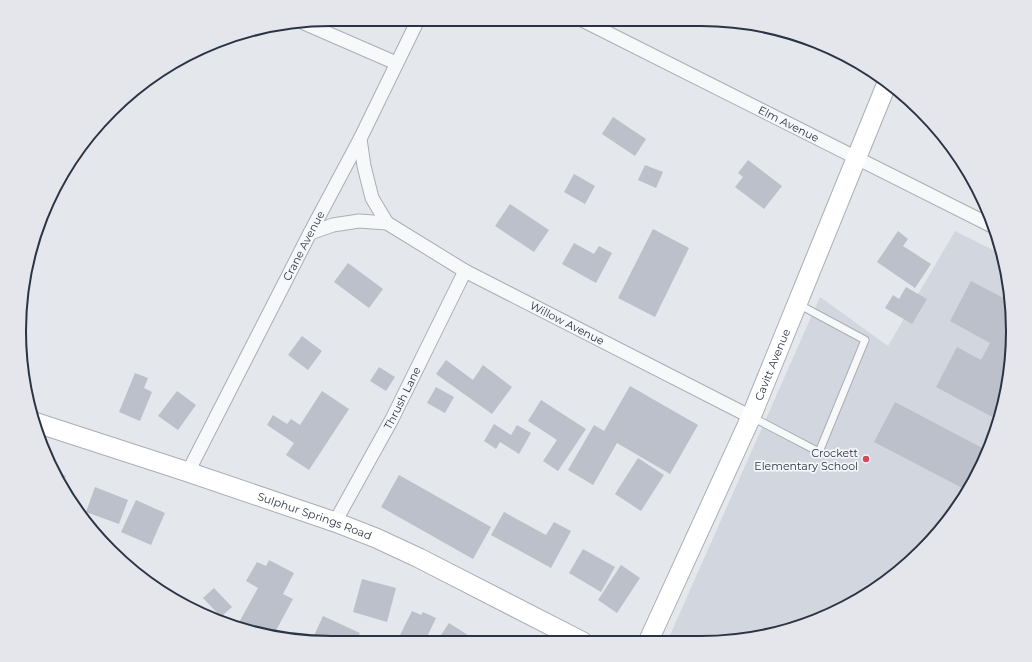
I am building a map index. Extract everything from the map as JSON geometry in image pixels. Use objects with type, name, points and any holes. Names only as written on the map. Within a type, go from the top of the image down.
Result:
[{"type":"street","name":"Crane Avenue","points":[[188,472],[310,233],[360,139],[415,26]]},
{"type":"street","name":"Elm Avenue","points":[[594,26],[986,223]]},
{"type":"street","points":[[313,27],[396,63]]},
{"type":"street","name":"Cavitt Avenue","points":[[651,636],[751,417],[885,88]]},
{"type":"street","name":"Willow Avenue","points":[[360,139],[364,166],[372,198],[387,223],[465,271],[751,417]]},
{"type":"street","name":"Willow Avenue","points":[[310,233],[333,225],[359,221],[387,223]]},
{"type":"street","name":"Thrush Lane","points":[[335,522],[392,419],[465,271]]},
{"type":"street","name":"Sulphur Springs Road","points":[[40,424],[188,472],[335,522],[376,538],[419,558],[571,636]]},
{"type":"lane","points":[[751,417],[819,452],[865,340],[797,304]]},
{"type":"shaded area","name":"Crockett Elementary School","points":[[955,231],[996,251],[1003,291],[1006,331],[1000,391],[990,429],[975,466],[943,517],[917,547],[887,573],[854,595],[818,613],[780,626],[761,630],[721,635],[670,636],[820,297],[888,346]]},
{"type":"building","points":[[613,117],[646,139],[635,156],[602,134]]},
{"type":"building","points":[[748,160],[782,186],[764,209],[735,187],[743,177],[738,173]]},
{"type":"building","points":[[645,165],[663,172],[656,188],[638,180]]},
{"type":"building","points":[[574,174],[595,186],[585,204],[564,192]]},
{"type":"building","points":[[510,204],[549,230],[534,252],[495,226]]},
{"type":"building","points":[[653,229],[689,248],[655,317],[618,298]]},
{"type":"building","points":[[898,231],[908,239],[903,246],[931,264],[915,288],[877,262]]},
{"type":"building","points":[[574,243],[594,254],[599,246],[612,253],[596,283],[562,264]]},
{"type":"building","points":[[348,263],[383,289],[369,308],[334,282]]},
{"type":"building","points":[[971,281],[1004,298],[1006,331],[1005,351],[1000,391],[994,418],[936,387],[957,347],[981,360],[990,343],[950,321]]},
{"type":"building","points":[[906,287],[927,299],[912,324],[885,308],[893,295],[899,299]]},
{"type":"building","points":[[302,336],[322,351],[308,370],[288,355]]},
{"type":"building","points":[[446,360],[473,380],[483,365],[512,387],[492,414],[436,374]]},
{"type":"building","points":[[379,367],[395,377],[386,391],[370,381]]},
{"type":"building","points":[[135,373],[148,378],[144,388],[152,392],[140,421],[119,412]]},
{"type":"building","points":[[630,386],[698,425],[670,474],[617,443],[593,485],[568,470],[594,425],[604,431]]},
{"type":"building","points":[[436,387],[454,397],[445,413],[427,403]]},
{"type":"building","points":[[177,391],[196,405],[178,430],[158,416]]},
{"type":"building","points":[[322,391],[349,409],[309,470],[286,455],[294,443],[267,425],[273,415],[287,424],[291,419],[300,425]]},
{"type":"building","points":[[541,400],[586,429],[558,471],[543,461],[557,440],[528,421]]},
{"type":"building","points":[[895,402],[983,448],[962,488],[874,442]]},
{"type":"building","points":[[494,424],[511,435],[517,425],[531,433],[519,454],[500,442],[496,449],[484,441]]},
{"type":"building","points":[[638,458],[664,475],[641,511],[615,494]]},
{"type":"building","points":[[399,475],[491,527],[473,559],[381,507]]},
{"type":"building","points":[[95,487],[128,500],[119,524],[86,512]]},
{"type":"building","points":[[136,500],[165,513],[151,545],[121,532]]},
{"type":"building","points":[[504,512],[546,535],[554,522],[571,531],[551,568],[491,535]]},
{"type":"building","points":[[583,549],[615,567],[601,592],[569,573]]},
{"type":"building","points":[[269,560],[294,573],[283,594],[293,599],[276,631],[239,622],[258,588],[246,581],[257,562],[266,566]]},
{"type":"building","points":[[621,565],[640,578],[617,613],[598,600]]},
{"type":"building","points":[[362,579],[396,588],[387,622],[353,612]]},
{"type":"building","points":[[214,588],[232,607],[222,616],[219,615],[203,598]]},
{"type":"building","points":[[412,611],[421,615],[423,612],[436,618],[427,636],[400,636]]},
{"type":"building","points":[[323,616],[360,633],[358,636],[314,635]]},
{"type":"building","points":[[449,623],[469,636],[440,636]]},
{"type":"place","name":"Crockett Elementary School","points":[[866,459]]}]
